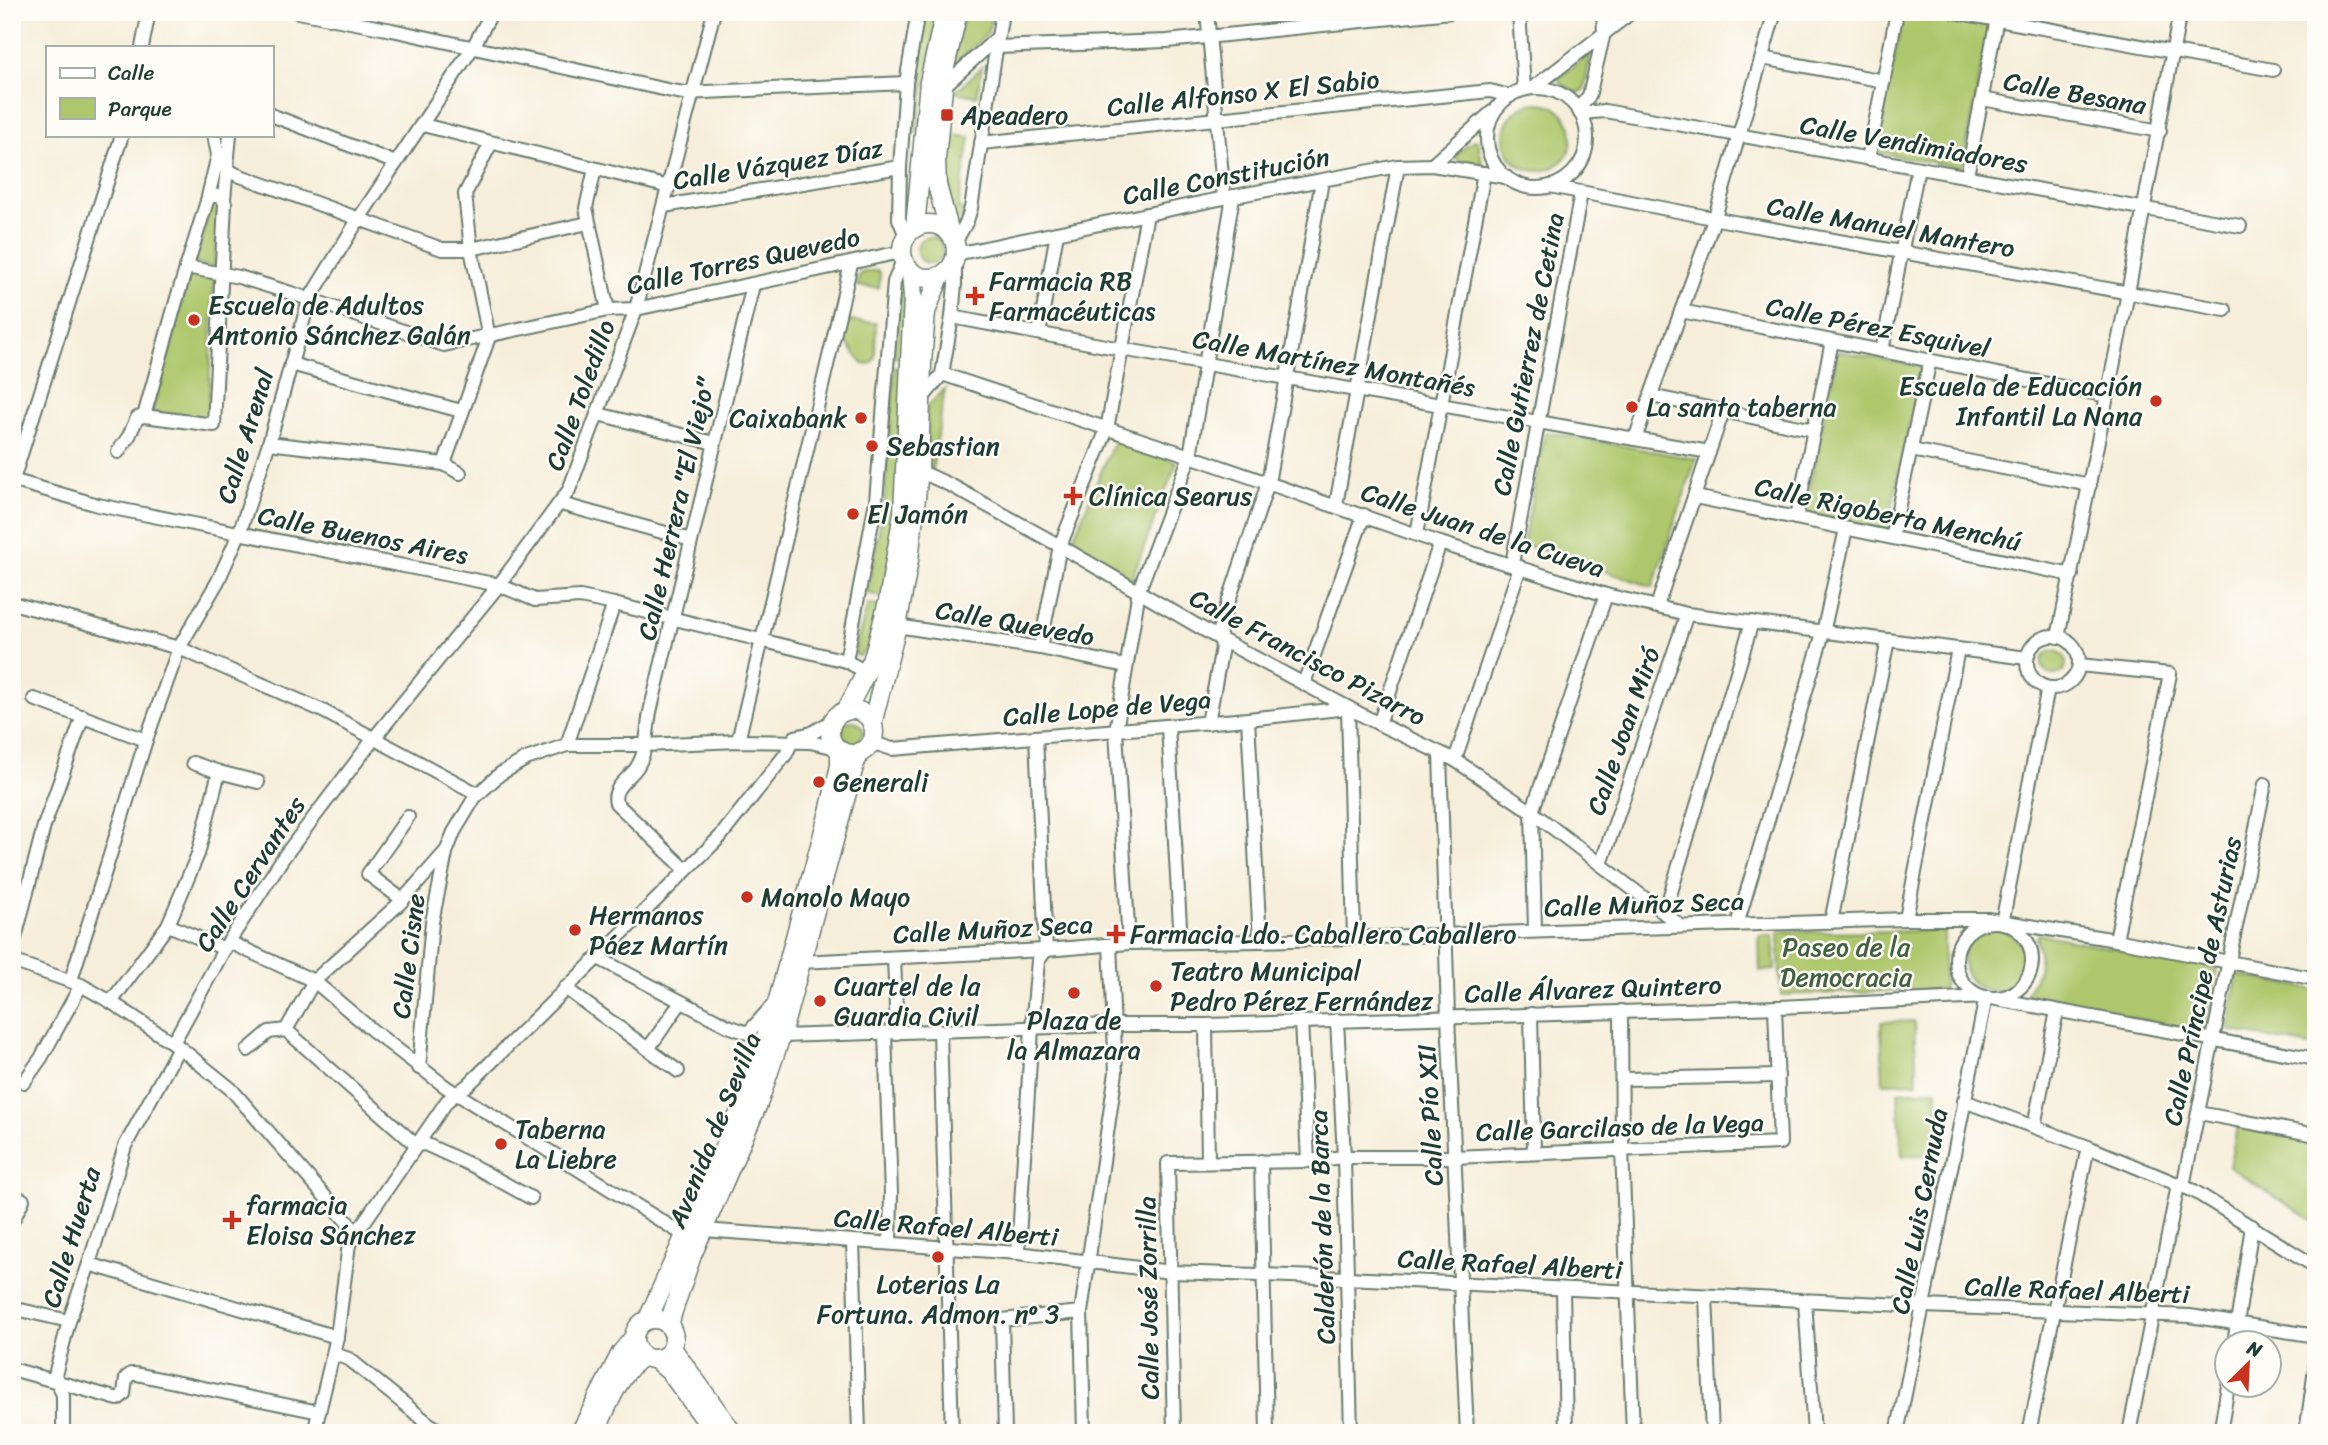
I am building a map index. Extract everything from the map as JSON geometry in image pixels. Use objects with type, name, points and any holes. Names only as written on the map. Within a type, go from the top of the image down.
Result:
[{"type":"main road","points":[[940,276],[926,312],[919,471],[909,560],[897,626],[872,724],[874,733],[866,747],[853,754],[839,749],[831,738],[839,716],[866,673],[876,648],[888,601],[903,513],[913,298],[907,249],[929,82],[944,12]]},
{"type":"main road","points":[[907,249],[925,278],[940,276],[949,270],[954,248],[940,203],[936,159],[947,52],[958,12]]},
{"type":"main road","points":[[907,249],[931,224],[942,227],[954,248]]},
{"type":"main road","points":[[839,716],[862,713],[872,724]]},
{"type":"main road","name":"Avenida de Sevilla","points":[[670,1326],[679,1290],[758,1104],[781,1036],[855,763],[866,747]]},
{"type":"main road","name":"Avenida de Sevilla","points":[[648,1320],[745,1100],[778,1000],[830,808],[840,766],[839,749]]},
{"type":"main road","points":[[580,1433],[638,1326],[648,1320],[660,1319],[670,1326],[674,1337],[672,1348],[665,1356],[649,1357],[629,1367],[595,1433]]},
{"type":"main road","points":[[634,1337],[635,1348],[670,1372],[715,1433]]},
{"type":"main road","points":[[672,1348],[733,1433]]},
{"type":"street","points":[[142,46],[149,12]]},
{"type":"street","points":[[298,12],[672,91],[906,83]]},
{"type":"street","name":"Calle Arenal","points":[[24,1082],[41,1058],[76,983],[145,740],[179,648],[218,581],[239,534],[269,443],[309,300],[358,220],[473,47],[492,12]]},
{"type":"street","name":"Calle Toledillo","points":[[374,737],[499,585],[569,490],[636,309],[713,12]]},
{"type":"street","points":[[846,661],[876,501],[894,282],[907,249],[899,218],[900,167],[906,83],[918,12]]},
{"type":"street","points":[[921,401],[942,374],[956,284],[954,248],[970,215],[1002,12]]},
{"type":"street","points":[[1129,943],[1116,731],[1139,590],[1190,456],[1229,197],[1216,118],[1207,12]]},
{"type":"street","points":[[943,87],[996,43],[1167,41],[1451,12]]},
{"type":"street","points":[[1519,12],[1528,89]]},
{"type":"street","points":[[1579,111],[1589,96],[1604,33],[1603,12]]},
{"type":"street","points":[[1432,165],[1510,96],[1528,89],[1632,12]]},
{"type":"street","points":[[1635,439],[1715,217],[1775,12]]},
{"type":"street","points":[[1868,159],[1897,12]]},
{"type":"street","points":[[1954,12],[1998,16],[2273,70]]},
{"type":"street","points":[[2058,636],[2160,131],[2180,12]]},
{"type":"street","points":[[1966,176],[1998,16]]},
{"type":"street","points":[[1762,58],[1884,81]]},
{"type":"street","points":[[1497,108],[1488,129],[1488,148],[1495,166],[1506,177],[1524,186],[1540,188],[1550,186],[1571,174],[1582,160],[1587,136],[1579,111],[1569,99],[1558,92],[1528,89]]},
{"type":"street","name":"Calle Alfonso X El Sabio","points":[[981,143],[1490,92],[1510,96]]},
{"type":"street","name":"Calle Besana","points":[[1982,99],[2160,131]]},
{"type":"street","name":"Calle Vendimiadores","points":[[1579,111],[1605,111],[2240,226]]},
{"type":"street","points":[[273,116],[396,163]]},
{"type":"street","points":[[423,125],[669,187]]},
{"type":"street","points":[[13,481],[122,136]]},
{"type":"street","points":[[214,136],[218,155],[227,170],[442,249],[471,249],[588,223]]},
{"type":"street","points":[[118,452],[129,436],[136,418],[144,416],[214,425],[224,199],[230,136]]},
{"type":"street","points":[[444,464],[489,337],[471,249],[466,189],[491,143]]},
{"type":"street","points":[[144,416],[218,155]]},
{"type":"street","name":"Calle Constitución","points":[[954,248],[1057,233],[1229,197],[1398,166],[1432,165],[1506,177]]},
{"type":"street","points":[[1336,505],[1398,166]]},
{"type":"street","name":"Calle Vázquez Díaz","points":[[664,206],[900,167]]},
{"type":"street","points":[[1882,351],[1918,168]]},
{"type":"street","points":[[595,169],[586,208],[608,310]]},
{"type":"street","points":[[1417,534],[1484,173]]},
{"type":"street","points":[[1208,723],[1222,647],[1219,630],[1268,482],[1322,181]]},
{"type":"street","name":"Calle Manuel Mantero","points":[[1550,186],[2225,310]]},
{"type":"street","name":"Calle Gutierrez de Cetina","points":[[1455,760],[1516,565],[1538,422],[1581,193]]},
{"type":"street","points":[[207,201],[214,195],[224,199]]},
{"type":"street","points":[[1040,648],[1060,546],[1107,429],[1147,214]]},
{"type":"street","points":[[1039,333],[1057,233]]},
{"type":"street","name":"Calle Torres Quevedo","points":[[186,267],[220,273],[309,300],[435,344],[451,345],[608,310],[636,309],[753,285],[907,249]]},
{"type":"street","points":[[738,741],[851,264]]},
{"type":"street","name":"Calle Herrera \"El Viejo\"","points":[[686,870],[615,800],[617,790],[640,762],[753,285]]},
{"type":"street","name":"Calle Pérez Esquivel","points":[[1681,311],[2108,396]]},
{"type":"street","name":"Calle Martínez Montañés","points":[[952,317],[1709,452]]},
{"type":"street","points":[[1796,518],[1832,341]]},
{"type":"street","points":[[1892,537],[1930,360]]},
{"type":"street","points":[[291,364],[461,411]]},
{"type":"street","name":"Calle Juan de la Cueva","points":[[942,374],[1336,505],[1440,543],[1606,595],[1687,614],[2027,659]]},
{"type":"street","points":[[1651,396],[1814,430]]},
{"type":"street","points":[[1657,606],[1723,411]]},
{"type":"street","points":[[598,414],[714,443]]},
{"type":"street","points":[[269,443],[444,464],[460,472]]},
{"type":"street","points":[[906,448],[911,466],[919,471]]},
{"type":"street","points":[[1911,450],[2090,485]]},
{"type":"street","name":"Calle Francisco Pizarro","points":[[919,471],[952,486],[1139,590],[1220,639],[1379,724],[1455,760],[1532,813],[1681,926]]},
{"type":"street","name":"Calle Buenos Aires","points":[[13,481],[98,505],[499,585],[535,600],[580,597],[614,604],[846,661],[866,673]]},
{"type":"street","name":"Calle Rigoberta Menchú","points":[[1695,497],[2072,575]]},
{"type":"street","points":[[561,504],[691,540]]},
{"type":"street","points":[[1304,683],[1363,515]]},
{"type":"street","points":[[1737,925],[1823,632],[1846,529]]},
{"type":"street","points":[[1379,724],[1440,543]]},
{"type":"street","points":[[1535,930],[1532,813],[1606,595]]},
{"type":"street","points":[[12,603],[179,648],[321,710],[478,794]]},
{"type":"street","points":[[567,745],[614,604]]},
{"type":"street","name":"Calle Joan Miró","points":[[1601,864],[1687,614]]},
{"type":"street","points":[[1665,912],[1752,622]]},
{"type":"street","name":"Calle Quevedo","points":[[897,626],[1040,648],[1126,666]]},
{"type":"street","points":[[2049,636],[2058,636],[2076,650],[2079,665],[2077,674],[2065,686],[2048,688],[2034,681],[2027,667],[2027,659],[2034,643],[2049,636]]},
{"type":"street","points":[[1831,922],[1888,640]]},
{"type":"street","points":[[1906,919],[1958,649]]},
{"type":"street","points":[[2079,665],[2169,674],[2116,940]]},
{"type":"street","points":[[2002,923],[2048,688]]},
{"type":"street","points":[[34,699],[145,740]]},
{"type":"street","points":[[1348,708],[1354,937]]},
{"type":"street","name":"Calle Lope de Vega","points":[[866,747],[892,749],[1116,731],[1348,708]]},
{"type":"street","points":[[12,950],[44,826],[83,716]]},
{"type":"street","points":[[786,742],[812,733],[839,716]]},
{"type":"street","points":[[1248,719],[1260,941]]},
{"type":"street","points":[[1168,726],[1181,942]]},
{"type":"street","name":"Calle Cervantes","points":[[125,1146],[227,945],[284,858],[374,737]]},
{"type":"street","points":[[1018,1253],[1038,961],[1046,950],[1036,737]]},
{"type":"street","points":[[286,1030],[314,981],[403,900],[447,850],[454,832],[478,794],[508,769],[536,754],[567,745],[738,741],[814,743],[839,749]]},
{"type":"street","points":[[314,1433],[334,1354],[353,1238],[446,1101],[468,1085],[720,837],[786,754],[786,742]]},
{"type":"street","name":"Calle Pío XII","points":[[1440,753],[1448,1016],[1467,1433]]},
{"type":"street","points":[[193,763],[258,782]]},
{"type":"street","points":[[111,1002],[168,925],[198,855],[219,772]]},
{"type":"street","name":"Calle Príncipe de Asturias","points":[[2129,1433],[2180,1186],[2199,1113],[2265,784]]},
{"type":"street","points":[[403,900],[368,874],[408,817]]},
{"type":"street","name":"Calle Cisne","points":[[419,1068],[432,922],[447,850]]},
{"type":"street","name":"Calle Muñoz Seca","points":[[800,962],[1046,950],[1129,943],[1906,919],[1987,919],[2116,940],[2316,979]]},
{"type":"street","points":[[1989,922],[2002,923],[2013,927],[2026,939],[2031,950],[2032,967],[2028,978],[2017,991],[2000,998],[1986,998],[1975,994],[1962,981],[1955,963],[1957,950],[1966,933],[1976,926],[1989,922]]},
{"type":"street","points":[[168,925],[227,945],[314,981],[419,1068],[684,1235]]},
{"type":"street","points":[[1084,1433],[1081,1312],[1116,1072],[1110,945]]},
{"type":"street","points":[[598,958],[729,1026],[748,1032],[778,1000]]},
{"type":"street","points":[[890,1243],[894,958]]},
{"type":"street","points":[[12,961],[76,983],[111,1002],[176,1045],[231,1089],[353,1238]]},
{"type":"street","points":[[565,988],[678,1071]]},
{"type":"street","name":"Calle Álvarez Quintero","points":[[781,1036],[1114,1025],[1206,1025],[1986,998],[2316,1059]]},
{"type":"street","name":"Calle Luis Cernuda","points":[[1897,1433],[1986,998]]},
{"type":"street","points":[[778,1000],[773,1030],[781,1036]]},
{"type":"street","points":[[648,1049],[681,1002]]},
{"type":"street","points":[[1622,1079],[1778,1076],[1775,1007]]},
{"type":"street","points":[[1621,1011],[1622,1149],[1633,1433]]},
{"type":"street","points":[[2034,1126],[2057,1011]]},
{"type":"street","points":[[1531,1014],[1535,1152]]},
{"type":"street","name":"Calderón de la Barca","points":[[1337,1020],[1344,1157],[1351,1433]]},
{"type":"street","points":[[1301,1021],[1308,1161]]},
{"type":"street","points":[[1206,1025],[1208,1163]]},
{"type":"street","points":[[248,1050],[269,1032],[286,1030],[416,1145],[425,1144],[473,1166],[531,1198]]},
{"type":"street","points":[[940,1031],[952,1433]]},
{"type":"street","name":"Calle Garcilaso de la Vega","points":[[1168,1163],[1308,1161],[1344,1157],[1454,1157],[1780,1143],[1778,1076]]},
{"type":"street","points":[[1964,1101],[2088,1147],[2180,1186],[2252,1226],[2316,1267]]},
{"type":"street","points":[[2199,1113],[2316,1135]]},
{"type":"street","name":"Calle Huerta","points":[[63,1433],[63,1395],[55,1375],[69,1321],[125,1146]]},
{"type":"street","points":[[2029,1433],[2088,1147]]},
{"type":"street","points":[[1261,1161],[1267,1433]]},
{"type":"street","name":"Calle José Zorrilla","points":[[1168,1163],[1174,1433]]},
{"type":"street","points":[[12,1195],[23,1200],[12,1222]]},
{"type":"street","points":[[2237,1330],[2252,1226]]},
{"type":"street","name":"Calle Rafael Alberti","points":[[703,1230],[1018,1253],[1171,1272],[2190,1316],[2316,1336]]},
{"type":"street","points":[[853,1241],[859,1433]]},
{"type":"street","points":[[89,1264],[337,1338]]},
{"type":"street","points":[[1563,1290],[1566,1433]]},
{"type":"street","points":[[1706,1296],[1712,1433]]},
{"type":"street","points":[[1805,1301],[1814,1433]]},
{"type":"street","points":[[12,1308],[69,1321]]},
{"type":"street","points":[[1004,1433],[1002,1320],[1081,1312]]},
{"type":"street","points":[[334,1354],[349,1359],[428,1429],[445,1433]]},
{"type":"street","points":[[2306,1433],[2316,1362]]},
{"type":"street","points":[[12,1369],[117,1399],[124,1394],[126,1378],[136,1374],[319,1412]]},
{"type":"street","points":[[2220,1433],[2226,1400]]},
{"type":"green space","points":[[924,12],[938,12],[917,133],[912,132],[914,78]]},
{"type":"green space","points":[[964,12],[992,12],[988,33],[952,66]]},
{"type":"green space","points":[[1903,12],[1917,12],[1989,26],[1962,168],[1877,152]]},
{"type":"green space","points":[[1591,53],[1584,90],[1578,93],[1560,83],[1559,78]]},
{"type":"green space","points":[[982,67],[977,96],[955,92]]},
{"type":"green space","points":[[1538,103],[1551,105],[1562,113],[1570,124],[1570,150],[1562,161],[1551,169],[1538,171],[1525,169],[1514,161],[1506,150],[1504,137],[1506,124],[1514,113],[1525,105]]},
{"type":"green space","points":[[950,135],[970,137],[958,209],[963,210],[962,218],[955,221],[943,184],[945,139]]},
{"type":"green space","points":[[1474,140],[1478,141],[1482,163],[1457,160],[1455,155]]},
{"type":"green space","points":[[213,202],[220,203],[214,267],[194,263]]},
{"type":"green space","points":[[930,237],[939,241],[943,250],[939,259],[930,263],[921,259],[917,250],[921,241]]},
{"type":"green space","points":[[877,270],[880,273],[879,288],[857,286],[860,273]]},
{"type":"green space","points":[[190,273],[214,279],[208,418],[152,412]]},
{"type":"green space","points":[[902,280],[905,280],[904,358],[894,357]]},
{"type":"green space","points":[[848,321],[876,323],[875,357],[872,363],[862,363],[844,339]]},
{"type":"green space","points":[[1838,351],[1921,367],[1887,532],[1804,513]]},
{"type":"green space","points":[[895,366],[905,367],[896,523],[883,597],[867,593],[884,504]]},
{"type":"green space","points":[[945,389],[932,471],[928,469],[927,407]]},
{"type":"green space","points":[[1545,432],[1696,459],[1653,587],[1523,544]]},
{"type":"green space","points":[[1114,441],[1177,462],[1131,580],[1070,546]]},
{"type":"green space","points":[[868,604],[880,607],[866,650],[859,656],[855,654],[855,649]]},
{"type":"green space","points":[[2054,651],[2065,658],[2066,663],[2059,674],[2054,675],[2043,668],[2042,663],[2049,652]]},
{"type":"green space","points":[[852,721],[860,724],[863,732],[860,740],[852,743],[844,740],[841,732],[844,724]]},
{"type":"green space","points":[[1994,929],[2016,938],[2025,960],[2016,982],[1994,991],[1972,982],[1963,960],[1972,938]]},
{"type":"green space","name":"Paseo de la Democracia","points":[[1944,931],[1944,989],[1781,995],[1778,932]]},
{"type":"green space","points":[[2039,934],[2217,968],[2205,1032],[2028,998],[2027,992],[2039,966],[2036,938]]},
{"type":"green space","points":[[1773,935],[1775,970],[1760,971],[1759,936]]},
{"type":"green space","points":[[2237,975],[2316,990],[2316,1047],[2228,1030]]},
{"type":"green space","points":[[1914,1021],[1917,1082],[1883,1083],[1881,1022]]},
{"type":"green space","points":[[1937,1090],[1940,1154],[1902,1156],[1898,1092]]},
{"type":"green space","points":[[2237,1127],[2316,1142],[2316,1223],[2229,1167]]},
{"type":"place","name":"Apeadero","points":[[947,115]]},
{"type":"place","name":"Farmacia RB Farmacéuticas","points":[[975,296]]},
{"type":"place","name":"Escuela de Adultos Antonio Sánchez Galán","points":[[194,320]]},
{"type":"place","name":"Escuela de Educación Infantil La Nana","points":[[2156,401]]},
{"type":"place","name":"La santa taberna","points":[[1632,407]]},
{"type":"place","name":"Caixabank","points":[[861,418]]},
{"type":"place","name":"Sebastian","points":[[872,446]]},
{"type":"place","name":"Clínica Searus","points":[[1073,496]]},
{"type":"place","name":"El Jamón","points":[[853,514]]},
{"type":"place","name":"Generali","points":[[819,782]]},
{"type":"place","name":"Manolo Mayo","points":[[747,897]]},
{"type":"place","name":"Hermanos Páez Martín","points":[[575,930]]},
{"type":"place","name":"Farmacia Ldo. Caballero Caballero","points":[[1116,934]]},
{"type":"place","name":"Teatro Municipal Pedro Pérez Fernández","points":[[1156,986]]},
{"type":"place","name":"Plaza de la Almazara","points":[[1074,993]]},
{"type":"place","name":"Cuartel de la Guardia Civil","points":[[820,1001]]},
{"type":"place","name":"Taberna La Liebre","points":[[501,1144]]},
{"type":"place","name":"farmacia Eloisa Sánchez","points":[[232,1220]]},
{"type":"place","name":"Loterias La Fortuna. Admon. nº 3","points":[[938,1257]]}]
